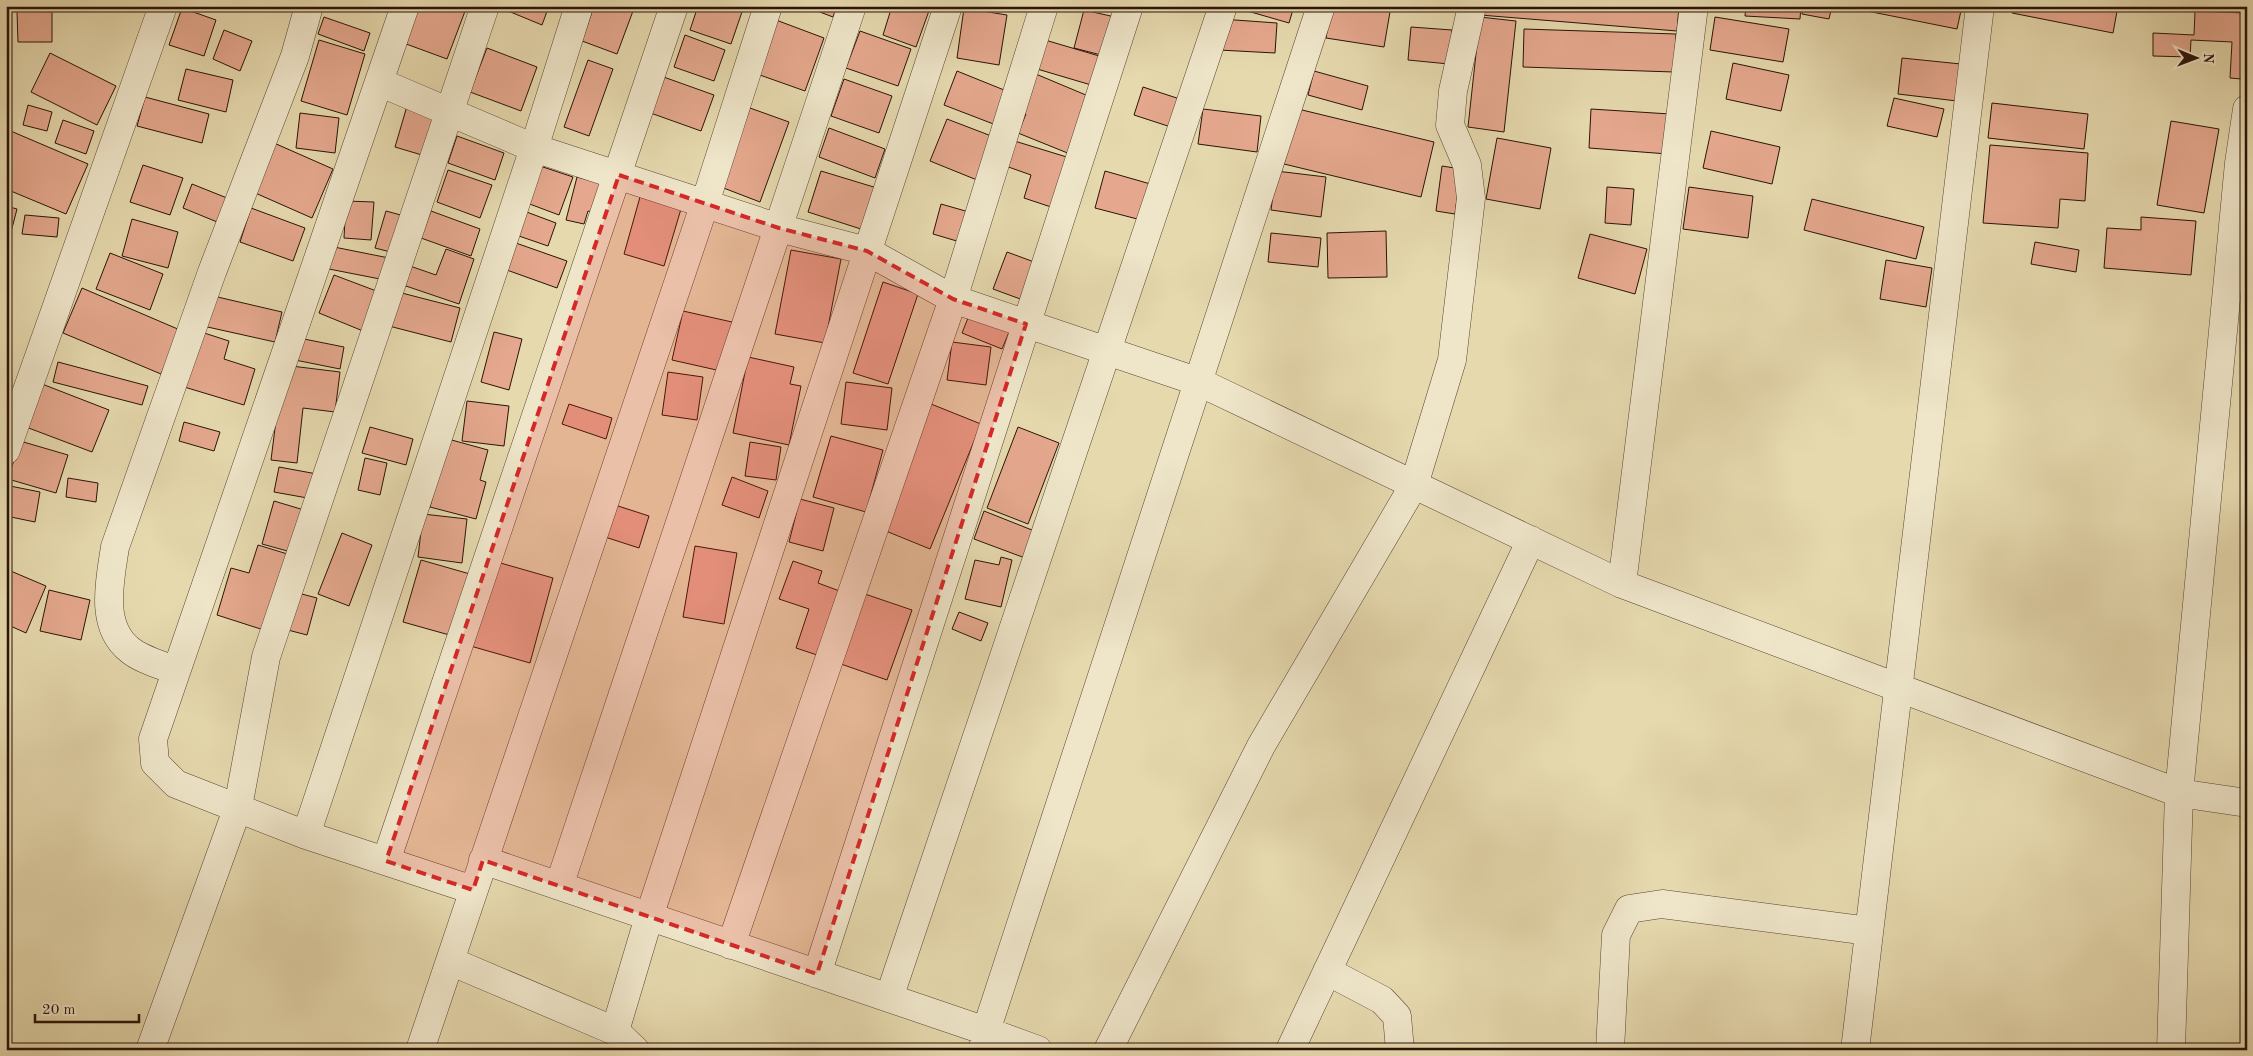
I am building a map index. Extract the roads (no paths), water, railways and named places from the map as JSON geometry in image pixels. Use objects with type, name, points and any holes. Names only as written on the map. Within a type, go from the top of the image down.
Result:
[{"type":"street","points":[[6,450],[163,6]]},
{"type":"street","points":[[176,671],[129,650],[111,625],[109,590],[114,547],[212,272],[295,56],[309,6]]},
{"type":"street","points":[[405,6],[153,739],[155,763],[176,784],[306,835],[473,890]]},
{"type":"street","points":[[150,1050],[238,808],[266,657],[485,6]]},
{"type":"street","points":[[306,835],[580,6]]},
{"type":"street","points":[[386,861],[619,175],[674,6]]},
{"type":"street","points":[[420,1050],[705,202],[768,6]]},
{"type":"street","points":[[559,886],[852,6]]},
{"type":"street","points":[[615,1031],[648,917],[948,6]]},
{"type":"street","points":[[730,945],[953,299],[1044,6]]},
{"type":"street","points":[[816,974],[1129,6]]},
{"type":"street","points":[[889,998],[1223,6]]},
{"type":"street","points":[[985,1041],[1321,6]]},
{"type":"street","points":[[1108,1050],[1261,746],[1414,485],[1452,360],[1472,198],[1467,164],[1450,125],[1453,91],[1472,6]]},
{"type":"street","points":[[1622,584],[1694,6]]},
{"type":"street","points":[[1855,1050],[1980,6]]},
{"type":"street","points":[[379,82],[534,148],[705,202],[779,228],[867,251],[953,299],[1199,382],[1622,584],[2179,793],[2247,804]]},
{"type":"street","points":[[2171,1050],[2179,793],[2238,173],[2247,109]]},
{"type":"street","points":[[1290,1050],[1531,540]]},
{"type":"street","points":[[483,860],[889,998],[985,1041],[1038,1050]]},
{"type":"street","points":[[1610,1050],[1616,935],[1629,909],[1662,904],[1869,931]]},
{"type":"street","points":[[450,960],[615,1031],[635,1050]]},
{"type":"street","points":[[1327,971],[1382,1000],[1387,1005],[1397,1016],[1400,1050]]}]
